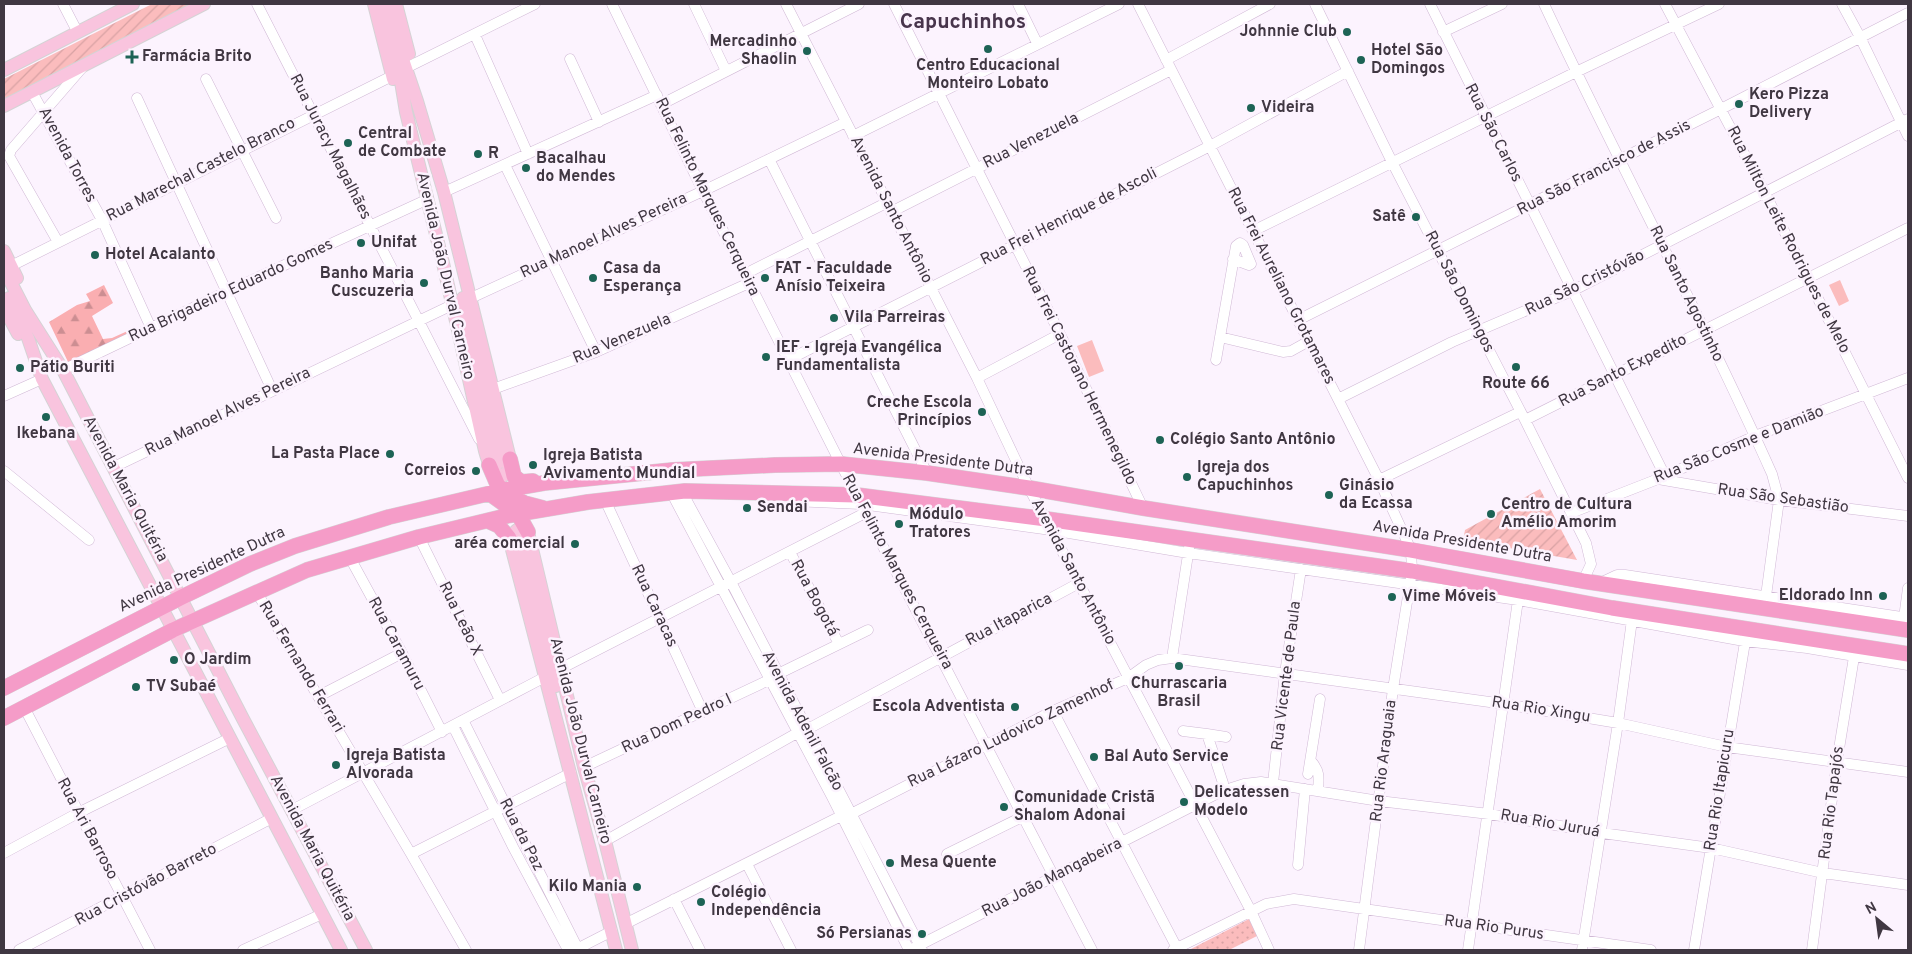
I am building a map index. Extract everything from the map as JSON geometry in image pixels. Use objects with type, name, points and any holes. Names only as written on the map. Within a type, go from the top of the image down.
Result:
[{"type":"highway","points":[[496,459],[520,482],[544,483]]},
{"type":"highway","points":[[496,459],[497,492]]},
{"type":"highway","points":[[474,497],[488,480],[496,459]]},
{"type":"highway","name":"Avenida Presidente Dutra","points":[[4,688],[250,564],[294,546],[389,517],[544,483],[673,470],[775,465],[841,464],[927,473],[1411,550],[1691,598],[1907,622]]},
{"type":"highway","points":[[497,492],[544,510]]},
{"type":"highway","points":[[497,492],[523,520],[519,537]]},
{"type":"highway","points":[[4,718],[193,620],[307,570],[349,556],[419,537],[518,514],[605,500],[679,492],[861,504],[1048,525],[1612,608],[1746,635],[1794,637],[1908,654]]},
{"type":"highway","points":[[519,537],[544,510]]},
{"type":"highway","points":[[488,521],[519,537]]},
{"type":"highway","points":[[1691,598],[1702,587]]},
{"type":"highway","points":[[1565,608],[1612,608]]},
{"type":"highway","points":[[1794,637],[1807,648]]},
{"type":"main road","points":[[4,70],[132,4]]},
{"type":"main road","points":[[4,106],[204,4]]},
{"type":"main road","points":[[374,4],[392,76],[406,112]]},
{"type":"main road","name":"Avenida João Durval Carneiro","points":[[386,4],[444,192],[471,298],[493,389],[496,459]]},
{"type":"main road","points":[[396,4],[412,65],[417,101]]},
{"type":"main road","name":"Avenida João Durval Carneiro","points":[[392,27],[406,112],[426,200],[452,305],[496,459]]},
{"type":"main road","name":"Avenida Maria Quitéria","points":[[4,251],[8,267],[25,310],[62,369],[182,597],[242,717],[366,950]]},
{"type":"main road","points":[[461,263],[462,292],[467,325],[496,459]]},
{"type":"main road","points":[[444,269],[467,325]]},
{"type":"main road","name":"Avenida Maria Quitéria","points":[[4,286],[28,338],[42,378],[341,950]]},
{"type":"main road","points":[[4,308],[42,378]]},
{"type":"main road","points":[[519,537],[574,758],[571,773]]},
{"type":"main road","name":"Avenida João Durval Carneiro","points":[[519,537],[562,668],[584,767],[605,841],[632,950]]},
{"type":"main road","name":"Avenida João Durval Carneiro","points":[[519,537],[545,677],[616,950]]},
{"type":"main road","points":[[140,565],[146,568],[154,567],[160,555]]},
{"type":"main road","points":[[227,733],[232,719],[242,717]]},
{"type":"main road","points":[[574,758],[584,767]]},
{"type":"street","points":[[64,4],[77,31]]},
{"type":"street","name":"Rua Juracy Magalhães","points":[[257,4],[419,322],[496,459]]},
{"type":"street","points":[[412,65],[535,4]]},
{"type":"street","name":"Rua Felinto Marques Cerqueira","points":[[612,4],[861,504],[1092,950]]},
{"type":"street","points":[[694,4],[726,70]]},
{"type":"street","name":"Avenida Santo Antônio","points":[[786,4],[976,378],[1028,488],[1269,950]]},
{"type":"street","points":[[662,104],[859,4]]},
{"type":"street","name":"Rua Frei Castorano Hermenegildo","points":[[894,4],[1060,334],[1143,508]]},
{"type":"street","points":[[1018,4],[1038,43]]},
{"type":"street","points":[[853,136],[1119,4]]},
{"type":"street","name":"Rua Frei Aureliano Grotamares","points":[[1138,4],[1379,480],[1411,550],[1412,579]]},
{"type":"street","points":[[1166,60],[1270,4]]},
{"type":"street","name":"Rua São Domingos","points":[[1315,4],[1392,162],[1586,543],[1590,557],[1590,566],[1583,581]]},
{"type":"street","name":"Rua São Carlos","points":[[1430,4],[1662,477]]},
{"type":"street","points":[[1443,32],[1502,4]]},
{"type":"street","name":"Rua Santo Agostinho","points":[[1544,4],[1619,160],[1705,329],[1772,474],[1779,500],[1766,596]]},
{"type":"street","name":"Rua Milton Leite Rodrigues de Melo","points":[[1665,4],[1765,194],[1908,476]]},
{"type":"street","points":[[1254,231],[1576,72],[1719,4]]},
{"type":"street","points":[[1842,4],[1905,121],[1908,136]]},
{"type":"street","name":"Rua São Francisco de Assis","points":[[1298,320],[1908,14]]},
{"type":"street","points":[[475,35],[528,154]]},
{"type":"street","points":[[570,59],[599,122]]},
{"type":"street","points":[[58,242],[9,156],[11,150],[85,65]]},
{"type":"street","name":"Rua Venezuela","points":[[493,389],[596,352],[747,278],[809,241],[977,168],[1171,70]]},
{"type":"street","name":"Rua Frei Henrique de Ascoli","points":[[788,360],[1210,146],[1348,71]]},
{"type":"street","name":"Rua Marechal Castelo Branco","points":[[8,267],[392,76]]},
{"type":"street","points":[[206,79],[276,218]]},
{"type":"street","name":"Avenida Torres","points":[[32,92],[102,220],[151,328]]},
{"type":"street","points":[[444,192],[657,95]]},
{"type":"street","points":[[138,98],[272,390]]},
{"type":"street","name":"Rua São Cristóvão","points":[[1338,399],[1452,342],[1480,332],[1572,292],[1905,121]]},
{"type":"street","name":"Rua Manoel Alves Pereira","points":[[471,298],[846,122]]},
{"type":"street","points":[[769,159],[927,473]]},
{"type":"street","points":[[505,165],[596,352]]},
{"type":"street","name":"Rua Brigadeiro Eduardo Gomes","points":[[62,369],[426,200]]},
{"type":"street","name":"Rua Santo Expedito","points":[[1379,480],[1614,376],[1908,228]]},
{"type":"street","points":[[1216,360],[1233,259]]},
{"type":"street","name":"Rua Manoel Alves Pereira","points":[[114,468],[272,390],[452,305]]},
{"type":"street","points":[[976,378],[1060,334]]},
{"type":"street","points":[[1220,337],[1283,352],[1290,351],[1309,341]]},
{"type":"street","points":[[4,396],[42,378]]},
{"type":"street","name":"Rua São Cosme e Damião","points":[[1571,513],[1662,477],[1755,436],[1908,378]]},
{"type":"street","points":[[4,472],[90,540]]},
{"type":"street","name":"Rua São Sebastião","points":[[1662,477],[1779,500],[1908,516]]},
{"type":"street","name":"Avenida Adenil Falcão","points":[[679,492],[915,949]]},
{"type":"street","name":"Rua Caracas","points":[[605,500],[703,712]]},
{"type":"street","points":[[562,668],[790,552],[861,504]]},
{"type":"street","name":"Rua Leão X","points":[[419,537],[500,700]]},
{"type":"street","points":[[1172,658],[1189,547]]},
{"type":"street","name":"Rua Bogotá","points":[[790,552],[839,644]]},
{"type":"street","points":[[1239,553],[1301,569],[1351,570]]},
{"type":"street","name":"Rua Caramuru","points":[[349,556],[402,653],[442,732]]},
{"type":"street","name":"Rua Vicente de Paula","points":[[1273,783],[1285,673],[1301,569]]},
{"type":"street","points":[[1599,583],[1617,575],[1766,596],[1907,622],[1908,588]]},
{"type":"street","name":"Rua Rio Araguaia","points":[[1359,950],[1366,909],[1393,690],[1412,579]]},
{"type":"street","name":"Rua Itaparica","points":[[605,841],[802,732],[1079,583]]},
{"type":"street","name":"Rua Fernando Ferrari","points":[[256,591],[466,950]]},
{"type":"street","points":[[1494,591],[1518,600],[1632,620],[1746,635],[1854,657],[1908,665]]},
{"type":"street","points":[[1468,950],[1489,814],[1518,600]]},
{"type":"street","points":[[1583,945],[1602,833],[1632,620]]},
{"type":"street","name":"Rua Dom Pedro I","points":[[584,767],[703,712],[868,630]]},
{"type":"street","name":"Rua Rio Itapicuru","points":[[1694,950],[1746,635]]},
{"type":"street","points":[[319,696],[402,653]]},
{"type":"street","name":"Rua Rio Tapajós","points":[[1812,950],[1837,761],[1854,657]]},
{"type":"street","name":"Rua Rio Xingu","points":[[1172,658],[1504,704],[1618,723],[1728,746],[1908,772]]},
{"type":"street","name":"Rua Lázaro Ludovico Zamenhof","points":[[625,924],[987,746],[1053,711],[1128,678],[1146,665],[1158,660],[1172,658]]},
{"type":"street","points":[[292,810],[545,677]]},
{"type":"street","points":[[1308,774],[1320,699]]},
{"type":"street","name":"Rua Ari Barroso","points":[[24,707],[150,950]]},
{"type":"street","points":[[1053,711],[1176,950]]},
{"type":"street","name":"Rua da Paz","points":[[463,720],[524,842],[574,950]]},
{"type":"street","name":"Rua da Paz","points":[[453,726],[513,847],[574,950]]},
{"type":"street","points":[[1183,731],[1226,738]]},
{"type":"street","points":[[4,853],[227,733]]},
{"type":"street","points":[[1207,734],[1223,783],[1222,791]]},
{"type":"street","points":[[1310,761],[1316,766],[1319,774],[1318,791]]},
{"type":"street","points":[[411,854],[571,773]]},
{"type":"street","name":"Rua Rio Juruá","points":[[1194,806],[1222,791],[1244,784],[1273,783],[1379,801],[1489,814],[1602,833],[1711,848],[1823,873],[1908,885]]},
{"type":"street","points":[[1298,865],[1305,789]]},
{"type":"street","name":"Rua João Mangabeira","points":[[915,949],[1194,806]]},
{"type":"street","points":[[947,854],[1022,817]]},
{"type":"street","name":"Rua Cristóvão Barreto","points":[[19,950],[272,818]]},
{"type":"street","points":[[513,847],[524,842]]},
{"type":"street","points":[[748,864],[791,950]]},
{"type":"street","points":[[674,899],[700,950]]},
{"type":"street","name":"Rua Rio Purus","points":[[1176,950],[1266,904],[1294,899],[1472,925],[1583,945],[1651,950]]},
{"type":"street","points":[[243,950],[322,914]]},
{"type":"street","points":[[574,950],[612,931]]},
{"type":"shaded area","points":[[152,4],[191,4],[4,101],[4,79]]},
{"type":"shaded area","points":[[1840,280],[1849,301],[1839,306],[1829,285]]},
{"type":"shaded area","points":[[1092,340],[1104,371],[1089,377],[1077,346]]},
{"type":"shaded area","points":[[1540,489],[1577,560],[1463,540],[1465,530]]},
{"type":"shaded area","points":[[1249,919],[1257,936],[1229,950],[1189,950]]},
{"type":"green space","points":[[104,285],[113,303],[92,316],[103,339],[112,338],[132,329],[134,334],[69,364],[49,322],[77,305],[90,301],[86,294]]},
{"type":"place","name":"Johnnie Club","points":[[1347,32]]},
{"type":"place","name":"Centro Educacional Monteiro Lobato","points":[[988,49]]},
{"type":"place","name":"Mercadinho Shaolin","points":[[807,51]]},
{"type":"place","name":"Farmácia Brito","points":[[132,57]]},
{"type":"place","name":"Hotel São Domingos","points":[[1361,60]]},
{"type":"place","name":"Kero Pizza Delivery","points":[[1739,104]]},
{"type":"place","name":"Videira","points":[[1251,108]]},
{"type":"place","name":"Central de Combate","points":[[348,143]]},
{"type":"place","name":"R","points":[[478,154]]},
{"type":"place","name":"Bacalhau do Mendes","points":[[526,168]]},
{"type":"place","name":"Satê","points":[[1416,217]]},
{"type":"place","name":"Unifat","points":[[361,243]]},
{"type":"place","name":"Hotel Acalanto","points":[[95,255]]},
{"type":"place","name":"Casa da Esperança","points":[[593,278]]},
{"type":"place","name":"FAT - Faculdade Anísio Teixeira","points":[[765,278]]},
{"type":"place","name":"Banho Maria Cuscuzeria","points":[[424,283]]},
{"type":"place","name":"Vila Parreiras","points":[[834,318]]},
{"type":"place","name":"IEF - Igreja Evangélica Fundamentalista","points":[[766,357]]},
{"type":"place","name":"Route 66","points":[[1516,367]]},
{"type":"place","name":"Pátio Buriti","points":[[20,368]]},
{"type":"place","name":"Creche Escola Princípios","points":[[982,412]]},
{"type":"place","name":"Ikebana","points":[[46,417]]},
{"type":"place","name":"Colégio Santo Antônio","points":[[1160,440]]},
{"type":"place","name":"La Pasta Place","points":[[390,454]]},
{"type":"place","name":"Igreja Batista Avivamento Mundial","points":[[533,465]]},
{"type":"place","name":"Correios","points":[[476,471]]},
{"type":"place","name":"Igreja dos Capuchinhos","points":[[1187,477]]},
{"type":"place","name":"Ginásio da Ecassa","points":[[1329,495]]},
{"type":"place","name":"Sendai","points":[[747,508]]},
{"type":"place","name":"Centro de Cultura Amélio Amorim","points":[[1491,514]]},
{"type":"place","name":"Módulo Tratores","points":[[899,524]]},
{"type":"place","name":"aréa comercial","points":[[575,544]]},
{"type":"place","name":"Eldorado Inn","points":[[1883,596]]},
{"type":"place","name":"Vime Móveis","points":[[1392,597]]},
{"type":"place","name":"O Jardim","points":[[174,660]]},
{"type":"place","name":"Churrascaria Brasil","points":[[1179,666]]},
{"type":"place","name":"TV Subaé","points":[[136,687]]},
{"type":"place","name":"Escola Adventista","points":[[1015,707]]},
{"type":"place","name":"Bal Auto Service","points":[[1094,757]]},
{"type":"place","name":"Igreja Batista Alvorada","points":[[336,765]]},
{"type":"place","name":"Delicatessen Modelo","points":[[1184,802]]},
{"type":"place","name":"Comunidade Cristã Shalom Adonai","points":[[1004,807]]},
{"type":"place","name":"Mesa Quente","points":[[890,863]]},
{"type":"place","name":"Kilo Mania","points":[[637,887]]},
{"type":"place","name":"Colégio Independência","points":[[701,902]]},
{"type":"place","name":"Só Persianas","points":[[922,934]]},
{"type":"district","name":"Capuchinhos","points":[[963,22]]}]
